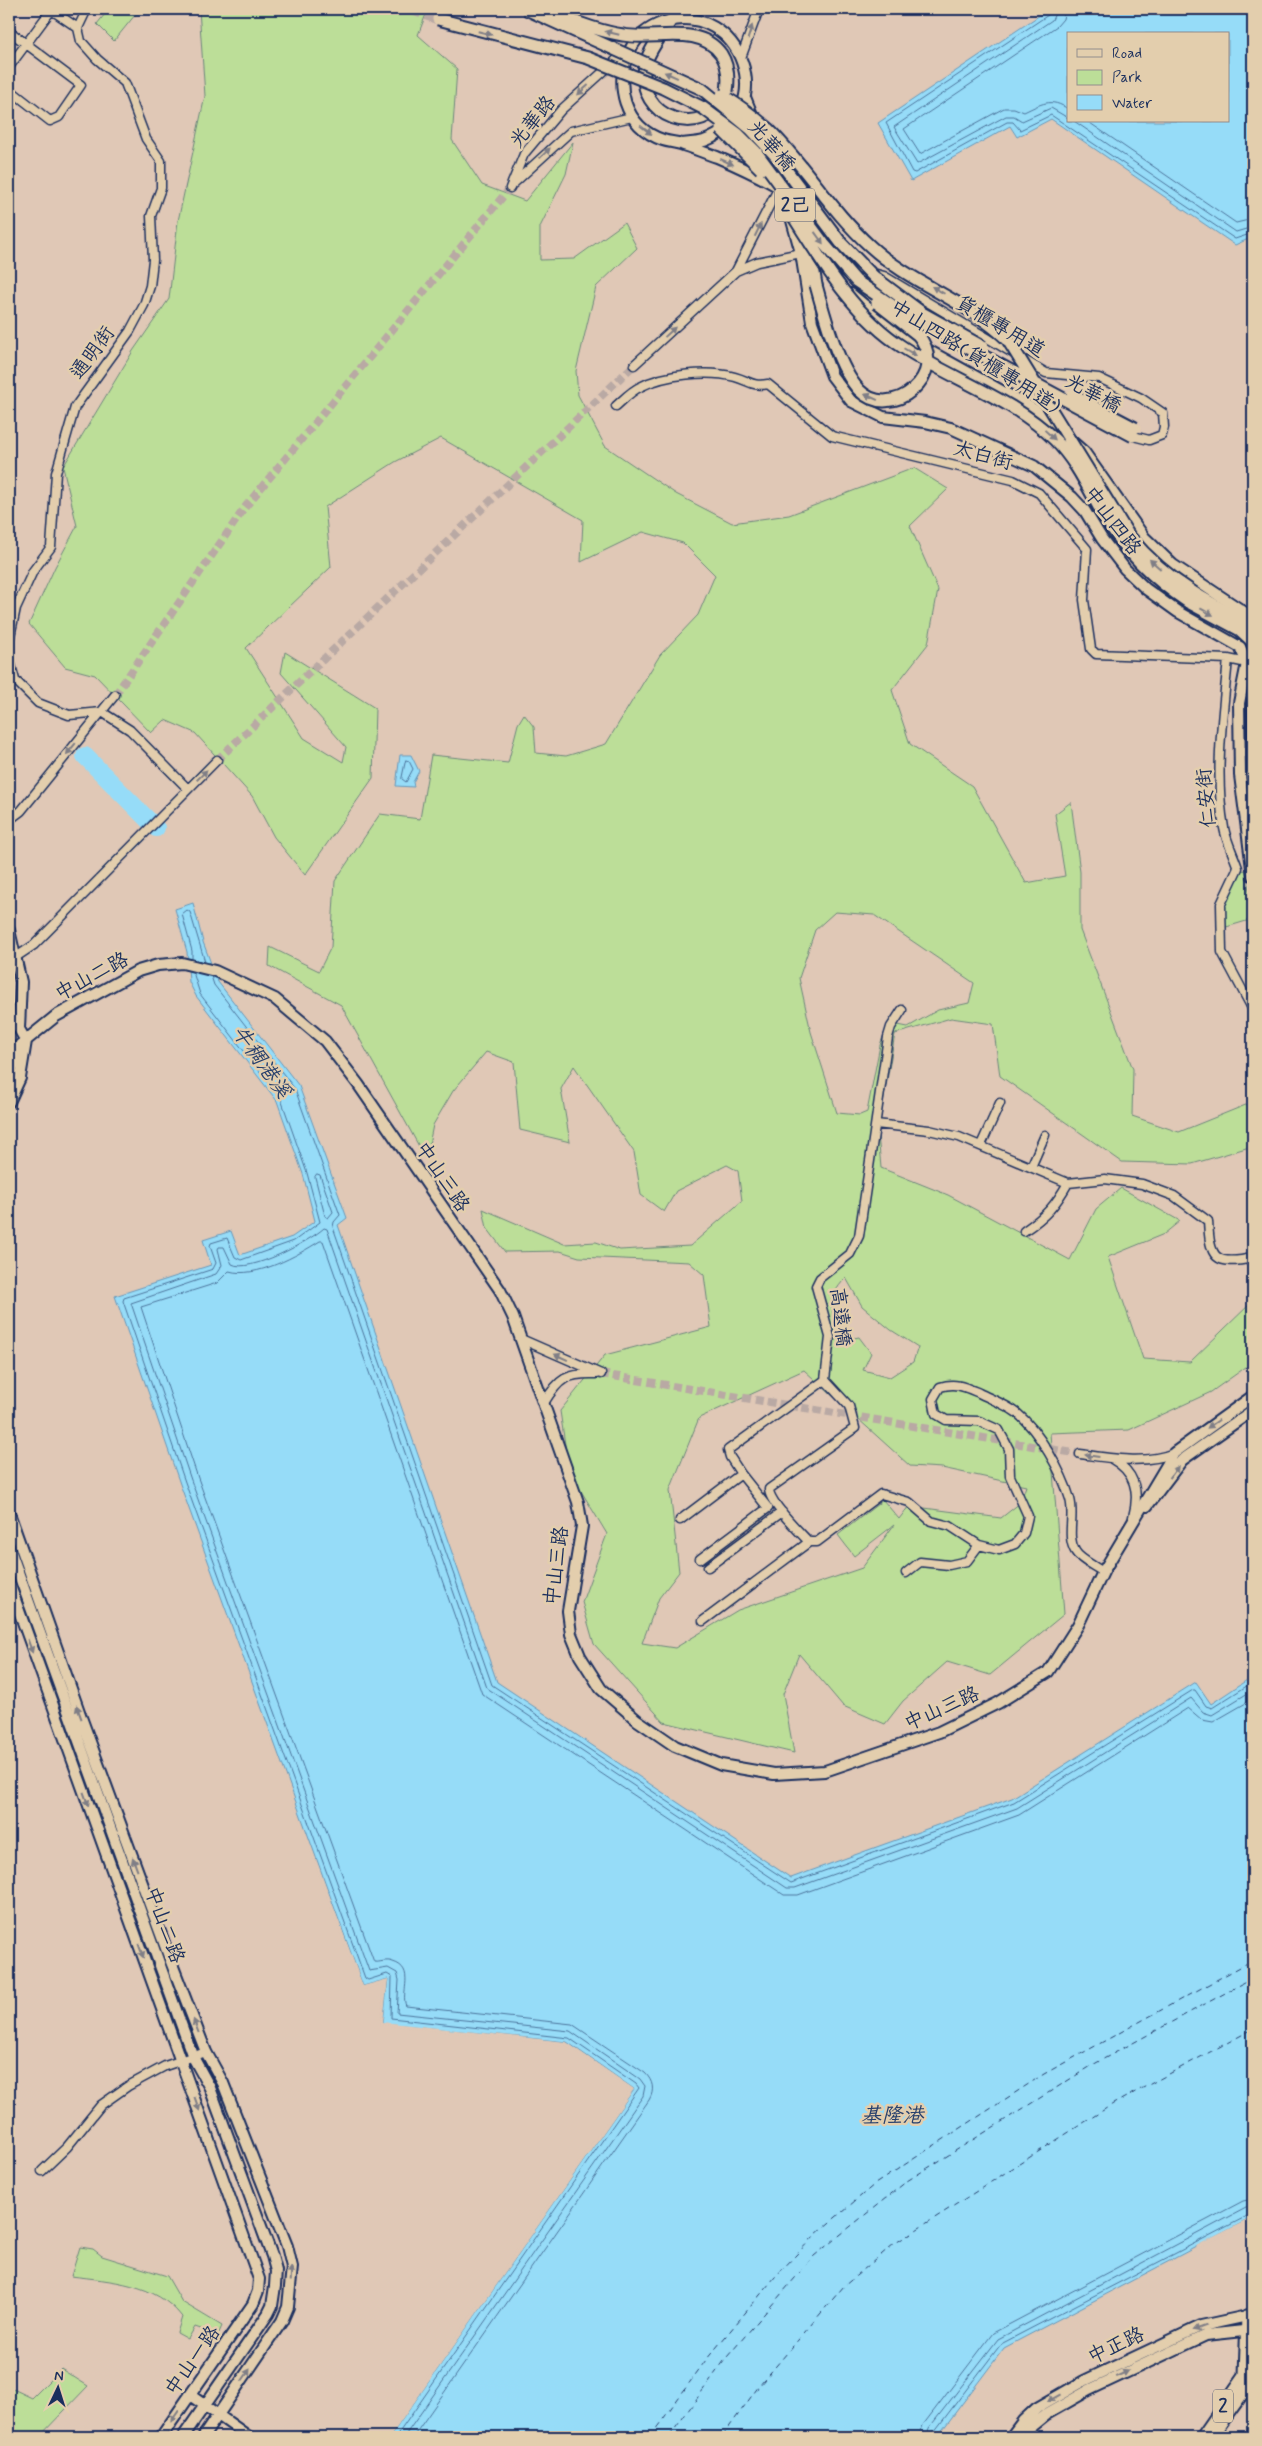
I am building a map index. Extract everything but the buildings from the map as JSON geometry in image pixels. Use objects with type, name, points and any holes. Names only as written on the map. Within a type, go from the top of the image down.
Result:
[{"type":"main road","name":"光華橋","points":[[526,9],[702,89],[751,129],[780,162],[841,243],[874,278],[930,317],[1134,432]]},
{"type":"main road","points":[[539,9],[581,24],[626,36],[697,37],[716,48],[722,56],[728,72],[727,91],[718,108],[710,114],[696,118],[678,119],[663,114],[653,106],[644,85],[645,64],[671,20]]},
{"type":"main road","name":"光華橋","points":[[438,19],[588,58],[703,108],[724,122],[756,152],[824,244],[856,281],[905,314],[1134,432]]},
{"type":"main road","points":[[702,89],[722,95],[768,129],[850,227],[871,248],[900,268],[992,324],[1008,340],[1129,536],[1146,557],[1229,618],[1253,642]]},
{"type":"main road","points":[[677,96],[722,130],[766,174],[822,260],[857,308],[874,326],[904,349],[1041,427],[1068,454],[1121,542],[1140,564],[1171,590],[1229,618],[1253,627]]},
{"type":"main road","points":[[801,253],[814,273],[824,318],[847,372],[856,387],[865,395],[878,400],[901,397],[914,390],[922,379],[928,361],[926,348],[918,335],[872,299],[845,269]]},
{"type":"main road","name":"2","points":[[1202,2437],[1245,2375],[1250,2316]]},
{"type":"main road","name":"2","points":[[1211,2437],[1253,2379],[1253,2370]]},
{"type":"street","points":[[9,68],[51,9],[78,28],[87,9]]},
{"type":"street","points":[[689,9],[671,20],[656,25],[632,45],[624,62],[621,81],[624,100],[632,117],[645,131],[662,140],[681,144],[752,172],[779,187],[736,271]]},
{"type":"street","points":[[742,55],[758,9]]},
{"type":"street","points":[[671,20],[692,19],[713,25],[725,33],[742,55],[747,76],[745,97],[736,117],[722,132],[702,142],[681,144]]},
{"type":"street","name":"通明街","points":[[9,641],[16,608],[33,571],[50,547],[56,473],[74,407],[130,331],[144,305],[150,286],[153,260],[151,216],[161,188],[161,161],[146,140],[125,83],[81,41],[78,28]]},
{"type":"street","points":[[9,31],[82,85],[58,117],[50,121],[9,89]]},
{"type":"street","name":"光華路","points":[[632,45],[561,110],[524,154],[510,188],[571,131],[632,117]]},
{"type":"street","name":"中山四路","points":[[745,97],[779,187],[788,202],[801,253],[812,322],[832,376],[851,401],[883,417],[925,422],[951,428],[1034,466],[1072,497],[1085,511],[1102,540],[1125,569],[1146,589],[1178,612],[1234,642],[1243,651],[1247,662]]},
{"type":"street","points":[[634,365],[736,271],[757,262],[801,253]]},
{"type":"street","name":"貨櫃專用道","points":[[801,253],[884,276],[1046,373],[1099,378],[1141,398],[1163,413],[1164,427],[1162,435],[1150,440],[1134,432]]},
{"type":"street","name":"中山四路(貨櫃專用道)","points":[[801,253],[899,334],[1036,410],[1084,452],[1144,537],[1173,566],[1253,618]]},
{"type":"street","name":"太白街","points":[[616,406],[638,388],[648,383],[694,373],[735,377],[756,386],[768,384],[832,436],[1014,480],[1039,493],[1087,549],[1084,600],[1090,649],[1096,654],[1228,659],[1247,662]]},
{"type":"street","points":[[9,658],[15,680],[38,703],[69,715],[102,712],[130,730],[188,789]]},
{"type":"street","name":"仁安街","points":[[1228,659],[1221,729],[1220,800],[1224,831],[1238,868],[1221,904],[1222,952],[1253,1010]]},
{"type":"street","points":[[1247,662],[1239,703],[1238,748],[1253,876]]},
{"type":"street","points":[[9,820],[21,811],[115,695]]},
{"type":"street","points":[[1253,702],[1253,781]]},
{"type":"street","points":[[16,957],[34,945],[217,760]]},
{"type":"street","points":[[9,930],[21,982],[19,1029],[26,1041],[20,1078],[9,1102]]},
{"type":"street","name":"中山二路","points":[[9,1054],[56,1016],[114,982],[138,970],[158,965],[182,963]]},
{"type":"street","name":"中山三路","points":[[182,963],[216,971],[275,998],[325,1041],[358,1084],[500,1290],[513,1317],[578,1502],[582,1526],[568,1611],[571,1634],[580,1656],[601,1689],[637,1720],[675,1746],[721,1765],[774,1774],[824,1772],[939,1732],[998,1703],[1048,1672],[1078,1625],[1103,1572],[1174,1453],[1253,1396]]},
{"type":"street","points":[[902,1010],[888,1037],[876,1124],[929,1130],[981,1145],[1068,1183],[1105,1179],[1142,1184],[1174,1196],[1208,1221],[1209,1244],[1212,1253],[1219,1259],[1239,1261],[1253,1258]]},
{"type":"street","name":"中山二路","points":[[9,1071],[26,1041]]},
{"type":"street","points":[[981,1145],[1000,1103]]},
{"type":"street","name":"高遠橋","points":[[825,1380],[830,1337],[816,1286],[824,1276],[850,1254],[859,1236],[876,1124]]},
{"type":"street","points":[[1031,1167],[1045,1135]]},
{"type":"street","points":[[1024,1231],[1047,1215],[1058,1202],[1068,1183]]},
{"type":"street","points":[[521,1339],[601,1374],[573,1374],[566,1377],[556,1384],[544,1403]]},
{"type":"street","points":[[700,1559],[768,1508],[741,1474],[730,1457],[728,1450],[825,1380],[849,1406],[855,1428],[769,1489],[769,1494],[782,1512],[809,1542]]},
{"type":"street","points":[[703,1621],[809,1542],[817,1542],[881,1494],[909,1502],[931,1521],[950,1526],[979,1545],[999,1550],[1015,1544],[1024,1533],[1028,1516],[1010,1476],[1009,1450],[999,1430],[979,1422],[946,1420],[936,1414],[933,1399],[940,1387],[952,1383],[1016,1412],[1034,1433],[1062,1477],[1069,1496],[1073,1510],[1070,1528],[1072,1544],[1076,1554],[1103,1572]]},
{"type":"street","name":"中山三路","points":[[1131,1523],[1154,1499],[1182,1460],[1253,1410]]},
{"type":"street","points":[[1080,1454],[1112,1458],[1155,1459],[1174,1453]]},
{"type":"street","points":[[1112,1458],[1130,1472],[1135,1482],[1136,1507],[1131,1523]]},
{"type":"street","points":[[680,1520],[741,1474]]},
{"type":"street","points":[[9,1512],[11,1529]]},
{"type":"street","points":[[708,1567],[782,1512]]},
{"type":"street","name":"中山二路","points":[[11,1529],[170,1959],[206,2052],[223,2083],[292,2267],[291,2293],[282,2321],[219,2415]]},
{"type":"street","points":[[906,1573],[920,1562],[949,1565],[966,1561],[979,1545]]},
{"type":"street","name":"中山二路","points":[[9,1547],[193,2056],[210,2088],[272,2256],[276,2271],[275,2286],[272,2306],[268,2314]]},
{"type":"street","name":"中山二路","points":[[9,1583],[258,2274],[258,2291],[253,2304]]},
{"type":"street","points":[[42,2171],[66,2147],[101,2105],[128,2086],[181,2060],[206,2052]]},
{"type":"street","name":"中山一路","points":[[161,2437],[253,2304]]},
{"type":"street","name":"中山一路","points":[[183,2437],[268,2314]]},
{"type":"street","name":"中正路","points":[[1023,2437],[1029,2428],[1045,2415],[1087,2386],[1201,2326],[1250,2316]]},
{"type":"street","name":"中正路","points":[[1011,2437],[1023,2421],[1037,2408],[1206,2335],[1250,2330]]},
{"type":"street","points":[[190,2395],[249,2437]]},
{"type":"street","points":[[203,2437],[219,2415]]},
{"type":"green space","points":[[109,9],[159,9],[135,15],[114,41],[97,24]]},
{"type":"green space","points":[[199,9],[428,9],[418,35],[457,69],[452,140],[482,185],[525,201],[573,142],[566,174],[540,227],[540,260],[574,259],[624,223],[637,248],[596,287],[576,371],[578,395],[605,446],[676,494],[732,523],[789,515],[914,468],[948,489],[910,526],[938,590],[928,644],[892,690],[910,744],[972,786],[1026,883],[1065,876],[1055,814],[1071,802],[1080,872],[1080,930],[1133,1069],[1132,1116],[1179,1132],[1253,1102],[1253,1146],[1192,1164],[1122,1162],[1000,1076],[993,1024],[951,1018],[895,1034],[878,1133],[881,1168],[948,1195],[1070,1260],[1096,1209],[1121,1188],[1180,1221],[1164,1234],[1108,1257],[1143,1359],[1190,1362],[1253,1301],[1253,1362],[1211,1392],[1129,1430],[1050,1433],[1064,1614],[990,1675],[947,1662],[903,1701],[885,1724],[843,1706],[799,1654],[783,1694],[794,1753],[664,1722],[594,1644],[582,1602],[607,1534],[569,1471],[560,1411],[605,1355],[711,1327],[704,1275],[689,1262],[579,1257],[560,1251],[505,1252],[487,1228],[483,1209],[564,1244],[596,1242],[620,1250],[690,1246],[742,1201],[738,1171],[727,1165],[676,1191],[664,1212],[641,1195],[634,1152],[574,1066],[561,1089],[570,1142],[520,1130],[514,1062],[486,1052],[453,1091],[433,1125],[426,1159],[341,1005],[269,966],[270,947],[319,971],[331,947],[335,881],[380,814],[420,819],[431,755],[508,763],[518,724],[524,714],[534,727],[536,753],[566,756],[606,744],[660,655],[698,615],[715,575],[683,543],[643,532],[581,562],[583,520],[441,438],[395,462],[325,507],[331,567],[246,648],[304,738],[343,762],[346,747],[281,673],[285,652],[375,708],[373,778],[305,875],[274,837],[252,796],[195,733],[165,720],[151,733],[95,675],[65,667],[29,624],[55,567],[77,526],[63,467],[133,351],[169,299],[178,221],[205,96]],"holes":[[[835,912],[874,915],[974,983],[969,1003],[938,1010],[908,1027],[888,1023],[880,1045],[867,1112],[860,1115],[837,1113],[811,1032],[799,978],[815,930]],[[846,1278],[862,1306],[891,1330],[918,1347],[913,1362],[890,1377],[863,1370],[871,1353],[859,1337],[840,1341],[835,1324],[832,1308],[835,1293]],[[804,1370],[910,1466],[942,1468],[1026,1486],[1020,1503],[1001,1518],[909,1506],[899,1519],[883,1500],[838,1535],[854,1556],[894,1525],[862,1568],[738,1610],[675,1648],[642,1643],[659,1598],[679,1572],[670,1490],[699,1418]]]},
{"type":"green space","points":[[1246,870],[1253,919],[1223,928],[1223,904],[1239,871]]},
{"type":"green space","points":[[80,2247],[93,2249],[102,2256],[167,2276],[182,2302],[222,2326],[218,2335],[195,2327],[188,2339],[177,2333],[182,2317],[159,2297],[146,2290],[117,2282],[71,2276]]},
{"type":"green space","points":[[61,2369],[88,2386],[39,2437],[27,2437],[9,2427],[9,2387],[32,2398]]},
{"type":"water","points":[[1049,9],[1253,9],[1253,237],[1235,245],[1051,119],[1017,137],[1010,126],[911,181],[878,123]]},
{"type":"water","points":[[400,755],[411,755],[419,771],[413,782],[414,787],[396,786]]},
{"type":"water","name":"基隆港","points":[[193,903],[203,942],[218,982],[299,1086],[347,1218],[338,1225],[497,1682],[791,1878],[1012,1798],[1196,1682],[1211,1704],[1253,1676],[1253,2217],[1004,2348],[937,2437],[390,2437],[634,2089],[567,2042],[383,2023],[388,1979],[363,1986],[180,1484],[115,1296],[211,1265],[203,1240],[231,1231],[240,1255],[292,1237],[315,1221],[303,1174],[277,1101],[196,996],[189,982],[187,952],[175,909]]},
{"type":"pier","points":[[259,1707],[363,1986],[388,1979],[383,2022],[566,2042],[634,2089],[390,2437],[387,2437],[631,2089],[567,2045],[381,2024],[385,1982],[361,1988]]},
{"type":"pier","points":[[1253,2217],[1253,2219],[1198,2248],[1196,2246]]},
{"type":"waterway","name":"牛稠港溪","points":[[85,756],[156,828]]},
{"type":"ferry route","points":[[650,2437],[706,2360],[775,2277],[816,2234],[875,2184],[1044,2074],[1253,1960]]},
{"type":"ferry route","points":[[669,2437],[727,2357],[814,2256],[907,2181],[1096,2063],[1253,1978]]},
{"type":"ferry route","points":[[722,2437],[759,2386],[844,2286],[894,2244],[1113,2104],[1253,2029]]},
{"type":"tunnel","points":[[411,9],[438,19]]},
{"type":"tunnel","points":[[115,695],[246,506],[510,188]]},
{"type":"tunnel","points":[[217,760],[634,365]]},
{"type":"tunnel","points":[[601,1374],[1080,1454]]}]
